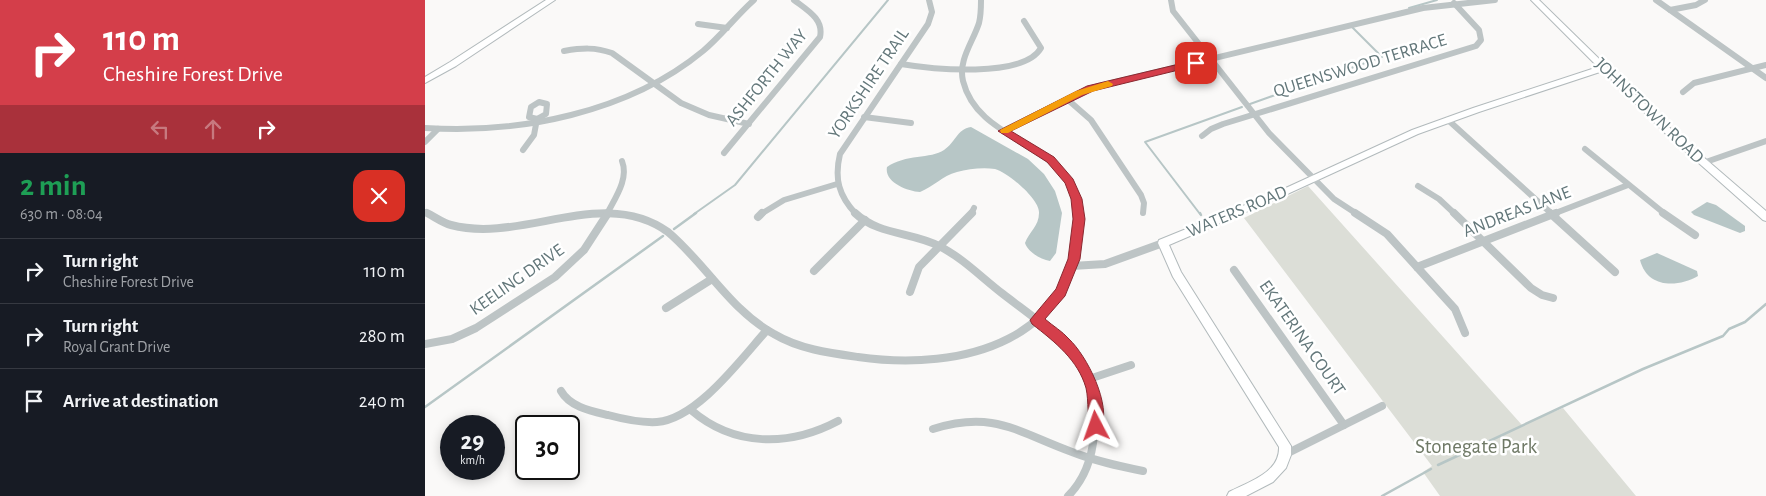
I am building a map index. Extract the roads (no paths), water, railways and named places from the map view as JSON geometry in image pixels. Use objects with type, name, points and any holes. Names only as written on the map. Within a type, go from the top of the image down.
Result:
[{"type":"street","points":[[425,80],[453,64],[551,0]]},
{"type":"street","points":[[425,128],[473,130],[537,121],[591,108],[653,83],[694,58],[754,0]]},
{"type":"street","name":"ASHFORTH WAY","points":[[724,153],[819,40],[822,33],[820,23],[793,0]]},
{"type":"street","name":"YORKSHIRE TRAIL","points":[[837,184],[836,172],[840,154],[931,19],[932,7],[929,0]]},
{"type":"street","points":[[425,212],[432,217],[453,225],[488,228],[582,215],[607,214],[629,216],[659,226],[673,236],[744,311],[767,330],[795,344],[861,358],[922,361],[951,359],[979,352],[1016,336],[1037,320],[1061,292],[1072,266],[1079,219],[1077,199],[1069,182],[1051,159],[988,120],[973,104],[965,87],[962,69],[964,55],[981,16],[981,0]]},
{"type":"street","points":[[1171,0],[1176,15],[1253,115],[1334,199],[1382,230],[1455,310],[1465,333]]},
{"type":"street","points":[[1454,3],[1465,0]]},
{"type":"street","points":[[1003,131],[1067,99],[1098,86],[1423,8],[1454,3],[1495,0]]},
{"type":"street","name":"JOHNSTOWN ROAD","points":[[1535,0],[1703,163],[1766,218]]},
{"type":"street","points":[[1656,0],[1766,78]]},
{"type":"street","points":[[1670,10],[1705,0]]},
{"type":"street","name":"QUEENSWOOD TERRACE","points":[[1202,136],[1211,129],[1253,115],[1476,46],[1481,40],[1479,30],[1454,3]]},
{"type":"street","points":[[901,64],[933,69],[996,68],[1036,56],[1040,51],[1041,45],[1024,21]]},
{"type":"street","points":[[425,74],[515,23]]},
{"type":"street","points":[[698,24],[727,28]]},
{"type":"street","points":[[564,51],[587,47],[611,53],[628,61],[670,97],[699,112],[749,124]]},
{"type":"street","points":[[1683,92],[1694,84],[1766,65]]},
{"type":"street","name":"WATERS ROAD","points":[[1163,243],[1402,138],[1448,120],[1604,68]]},
{"type":"street","points":[[1067,99],[1091,120],[1141,195],[1143,213]]},
{"type":"street","points":[[864,117],[893,122],[911,122]]},
{"type":"street","points":[[1448,120],[1615,272]]},
{"type":"street","points":[[523,150],[534,135],[537,121]]},
{"type":"street","points":[[425,142],[438,129]]},
{"type":"street","points":[[1703,163],[1766,142]]},
{"type":"street","points":[[1585,149],[1668,217],[1695,235]]},
{"type":"street","name":"KEELING DRIVE","points":[[425,344],[447,341],[471,331],[554,278],[585,249],[607,214],[625,175],[621,161]]},
{"type":"street","points":[[758,217],[777,203],[837,184],[849,206],[865,220],[939,246],[1065,343],[1076,355],[1089,379],[1097,414],[1090,458],[1082,479],[1068,496]]},
{"type":"street","name":"ANDREAS LANE","points":[[1417,267],[1628,185]]},
{"type":"street","points":[[1418,186],[1439,199],[1531,288],[1542,295],[1553,298]]},
{"type":"street","points":[[910,292],[919,267],[971,215],[974,208]]},
{"type":"street","points":[[425,222],[432,217]]},
{"type":"street","points":[[815,272],[865,220]]},
{"type":"street","points":[[1072,266],[1105,264],[1163,243],[1177,274],[1283,442],[1286,454],[1283,462],[1273,474],[1233,496]]},
{"type":"street","name":"EKATERINA COURT","points":[[1234,270],[1344,425]]},
{"type":"street","points":[[666,308],[712,279]]},
{"type":"street","points":[[561,391],[564,396],[576,405],[646,422],[669,420],[691,410],[706,397],[767,330]]},
{"type":"street","points":[[1089,379],[1131,365]]},
{"type":"street","points":[[1286,454],[1382,406]]},
{"type":"street","points":[[691,410],[704,422],[722,430],[763,439],[809,436],[839,422]]},
{"type":"street","points":[[933,429],[961,420],[990,421],[1023,431],[1090,458],[1143,471]]},
{"type":"waterway","points":[[694,214],[735,185],[888,0]]},
{"type":"waterway","points":[[1409,8],[1437,0]]},
{"type":"waterway","points":[[1250,104],[1382,57],[1352,27]]},
{"type":"waterway","points":[[1200,214],[1145,142],[1242,107]]},
{"type":"waterway","points":[[674,229],[696,213]]},
{"type":"waterway","points":[[425,407],[663,236]]},
{"type":"waterway","points":[[1438,465],[1643,369],[1723,336],[1729,329],[1745,322],[1766,304]]},
{"type":"waterway","points":[[1382,496],[1431,469]]},
{"type":"park label","name":"Stonegate Park","points":[[1476,446]]}]
